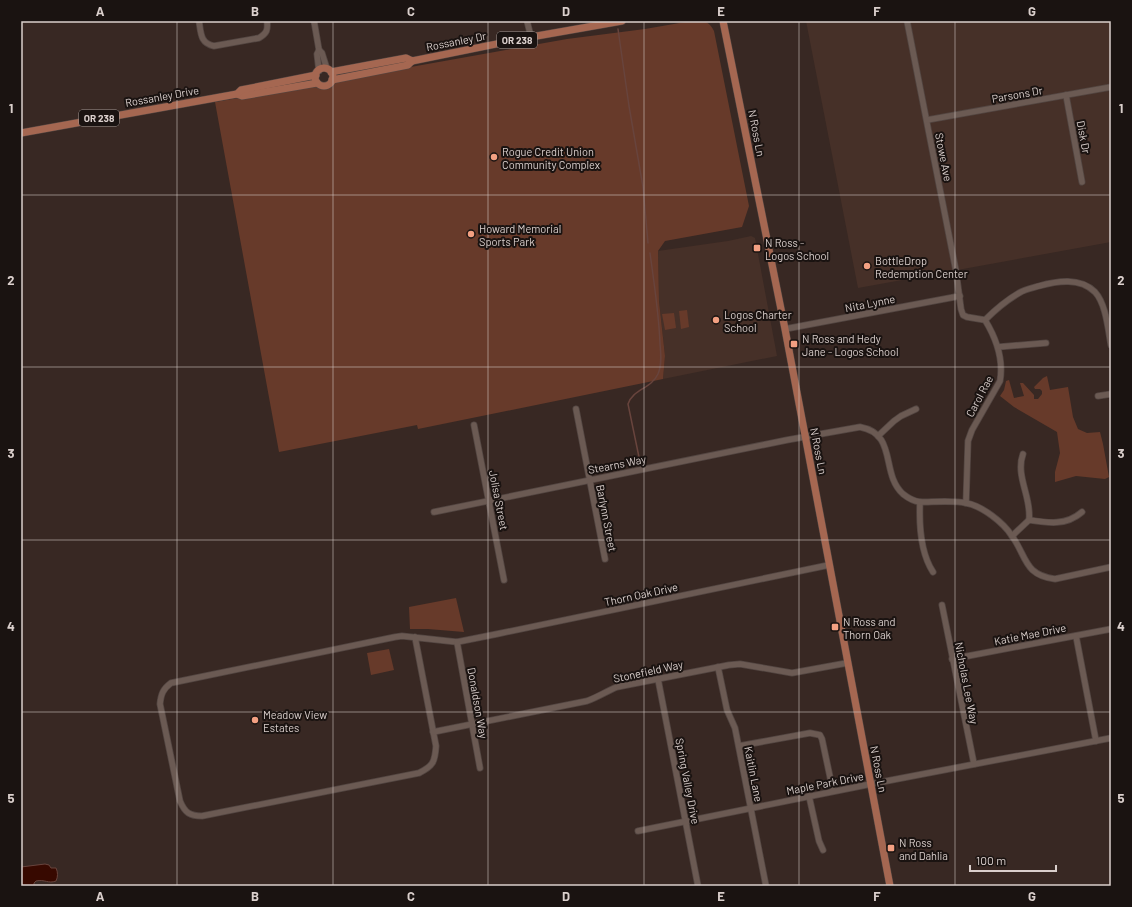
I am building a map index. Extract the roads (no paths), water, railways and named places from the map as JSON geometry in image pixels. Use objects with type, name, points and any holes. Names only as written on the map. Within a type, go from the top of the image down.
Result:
[{"type":"main road","name":"Rossanley Dr","points":[[412,60],[622,21]]},
{"type":"main road","name":"N Ross Ln","points":[[723,21],[785,329],[890,886]]},
{"type":"main road","name":"OR 238","points":[[317,73],[322,69],[329,71],[406,58],[412,60],[408,65],[332,80],[329,84],[324,86],[317,83]]},
{"type":"main road","points":[[329,71],[333,77],[332,80]]},
{"type":"main road","points":[[317,73],[315,78],[317,83]]},
{"type":"main road","name":"Rossanley Drive","points":[[237,94],[241,90],[317,73]]},
{"type":"main road","name":"Rossanley Drive","points":[[21,133],[237,94],[242,96],[317,83]]},
{"type":"street","points":[[199,21],[203,41],[208,45],[214,46],[259,38],[265,35],[267,21]]},
{"type":"street","points":[[314,21],[319,50],[322,53],[329,71]]},
{"type":"street","points":[[527,21],[531,37]]},
{"type":"street","name":"Stowe Ave","points":[[907,21],[960,296]]},
{"type":"street","points":[[317,73],[317,54],[319,50]]},
{"type":"street","name":"Parsons Dr","points":[[927,120],[1111,87]]},
{"type":"street","name":"Disk Dr","points":[[1066,95],[1082,182]]},
{"type":"street","points":[[960,296],[962,315],[985,320],[1012,298],[1026,290],[1065,282],[1081,284],[1089,288],[1099,298],[1103,307],[1111,345]]},
{"type":"street","name":"Nita Lynne","points":[[785,329],[960,296]]},
{"type":"street","name":"Carol Rae","points":[[966,503],[968,441],[972,430],[1000,380],[1001,366],[998,347],[993,333],[985,320]]},
{"type":"street","points":[[998,347],[1046,343]]},
{"type":"street","points":[[1098,396],[1111,394]]},
{"type":"street","name":"Barlynn Street","points":[[576,409],[605,560]]},
{"type":"street","points":[[916,409],[901,416],[878,436],[884,443],[887,451],[888,465],[892,477],[897,487],[907,497],[916,502],[966,503],[987,512],[1012,536],[1026,563],[1042,576],[1055,579],[1111,567]]},
{"type":"street","name":"Jolisa Street","points":[[474,425],[504,580]]},
{"type":"street","name":"Stearns Way","points":[[434,512],[805,436],[860,427],[869,430],[878,436]]},
{"type":"street","points":[[1012,536],[1029,520],[1029,511],[1020,467],[1023,454]]},
{"type":"street","points":[[920,502],[919,523],[921,536],[926,559],[933,572]]},
{"type":"street","points":[[1029,520],[1055,523],[1073,519],[1082,512]]},
{"type":"street","name":"Thorn Oak Drive","points":[[433,732],[436,746],[436,756],[433,763],[427,769],[419,773],[234,810],[194,816],[187,813],[182,808],[180,801],[160,704],[160,696],[164,689],[171,683],[178,681],[395,637],[414,637],[457,642],[829,565]]},
{"type":"street","name":"Nicholas Lee Way","points":[[942,605],[974,764]]},
{"type":"street","name":"Katie Mae Drive","points":[[952,659],[1111,629]]},
{"type":"street","points":[[1076,636],[1096,741]]},
{"type":"street","points":[[414,637],[433,732]]},
{"type":"street","name":"Donaldson Way","points":[[457,642],[480,768]]},
{"type":"street","name":"Stonefield Way","points":[[433,732],[587,701],[597,698],[617,687],[718,667],[740,664],[792,673],[848,663]]},
{"type":"street","name":"Kaitlin Lane","points":[[718,667],[727,710],[735,728],[739,746],[766,886]]},
{"type":"street","name":"Spring Valley Drive","points":[[658,679],[698,886]]},
{"type":"street","points":[[739,746],[810,733],[820,735],[833,791]]},
{"type":"street","name":"Maple Park Drive","points":[[638,831],[833,791],[1111,738]]},
{"type":"street","points":[[809,796],[819,840],[823,850]]},
{"type":"waterway","points":[[618,29],[643,187],[648,243]]},
{"type":"waterway","points":[[640,462],[628,404],[634,395],[655,379],[659,371],[661,359],[650,253]]},
{"type":"place","name":"Rogue Credit Union Community Complex","points":[[494,157]]},
{"type":"place","name":"Howard Memorial Sports Park","points":[[471,234]]},
{"type":"place","name":"N Ross - Logos School","points":[[757,248]]},
{"type":"place","name":"BottleDrop Redemption Center","points":[[867,266]]},
{"type":"place","name":"Logos Charter School","points":[[716,320]]},
{"type":"place","name":"N Ross and Hedy Jane - Logos School","points":[[794,344]]},
{"type":"place","name":"N Ross and Thorn Oak","points":[[835,627]]},
{"type":"place","name":"Meadow View Estates","points":[[255,720]]},
{"type":"place","name":"N Ross and Dahlia","points":[[891,848]]}]
